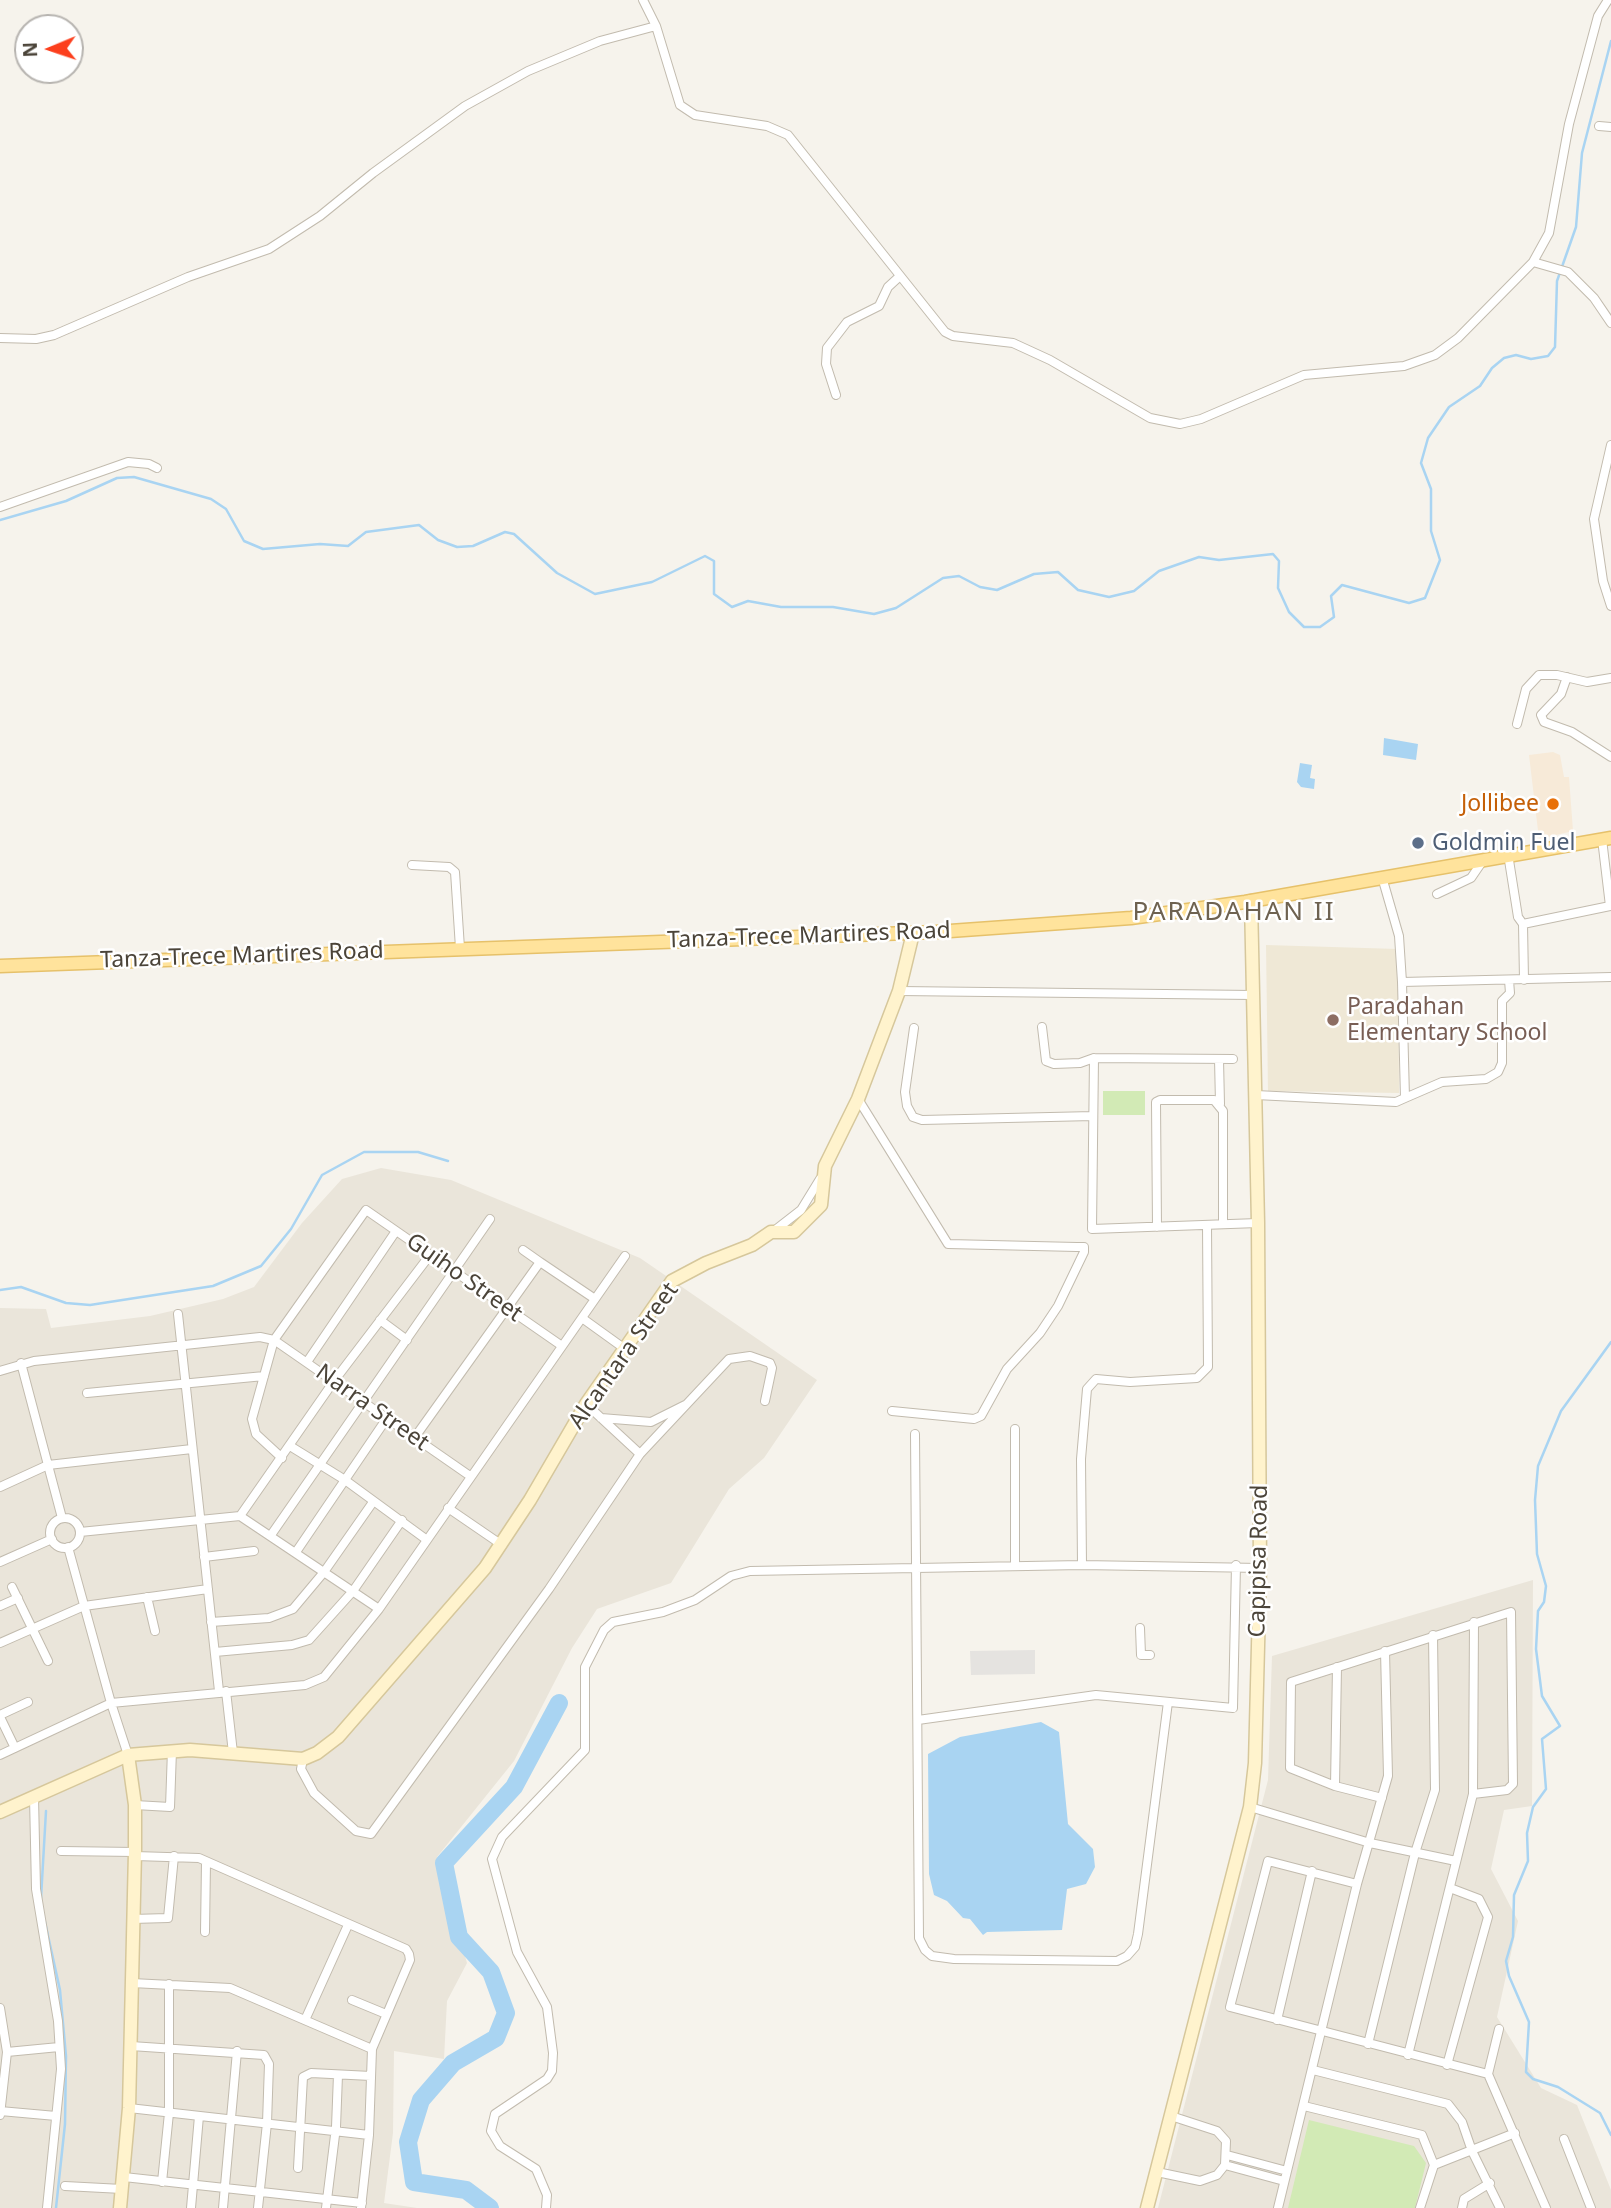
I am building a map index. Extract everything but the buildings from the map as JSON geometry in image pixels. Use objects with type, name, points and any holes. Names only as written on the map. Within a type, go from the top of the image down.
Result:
[{"type":"main road","name":"Tanza-Trece Martires Road","points":[[0,966],[913,933],[1131,918],[1251,901],[1607,839]]},
{"type":"street","points":[[643,0],[656,26],[676,96],[685,110],[695,115],[767,126],[788,135],[945,332],[1013,343],[1050,360],[1150,418],[1180,424],[1201,419],[1304,375],[1404,366],[1435,355],[1458,338],[1538,263],[1549,233],[1569,124],[1598,16],[1608,0]]},
{"type":"street","points":[[0,338],[36,339],[54,335],[188,277],[269,249],[320,216],[373,173],[465,106],[528,71],[600,41],[656,26]]},
{"type":"street","points":[[1599,125],[1611,127]]},
{"type":"street","points":[[1538,263],[1568,272],[1594,298],[1611,323]]},
{"type":"street","points":[[836,395],[826,364],[827,348],[847,323],[879,306],[888,286],[900,276]]},
{"type":"street","points":[[1611,444],[1594,519],[1603,580],[1611,606]]},
{"type":"street","points":[[0,507],[128,462],[157,468]]},
{"type":"street","points":[[1517,724],[1526,689],[1539,676],[1567,677],[1587,682],[1611,678]]},
{"type":"street","points":[[1567,677],[1561,694],[1541,715],[1544,722],[1572,732],[1611,757]]},
{"type":"street","points":[[1522,924],[1604,910],[1610,906],[1607,839]]},
{"type":"street","points":[[1508,855],[1522,924],[1524,979]]},
{"type":"street","points":[[1437,894],[1471,878],[1484,859]]},
{"type":"street","points":[[412,866],[449,867],[455,872],[460,948]]},
{"type":"street","points":[[1382,877],[1399,936],[1405,1098]]},
{"type":"street","name":"Capipisa Road","points":[[1147,2208],[1250,1807],[1255,1763],[1260,1568],[1258,1223],[1251,901]]},
{"type":"street","name":"Alcantara Street","points":[[303,1759],[317,1753],[338,1737],[377,1689],[454,1606],[502,1545],[586,1404],[672,1281],[706,1263],[752,1245],[771,1232],[794,1232],[812,1217],[821,1205],[825,1166],[858,1099],[899,991],[913,933]]},
{"type":"street","points":[[1402,982],[1611,977]]},
{"type":"street","points":[[1256,1095],[1396,1102],[1441,1082],[1486,1079],[1498,1072],[1502,1063],[1501,1009],[1502,1001],[1510,993],[1509,980]]},
{"type":"street","points":[[899,991],[1254,995]]},
{"type":"street","points":[[1042,1027],[1046,1061],[1080,1063],[1094,1058],[1233,1059]]},
{"type":"street","points":[[914,1028],[905,1092],[907,1105],[913,1116],[922,1120],[1093,1116]]},
{"type":"street","points":[[1094,1058],[1093,1229],[1258,1223]]},
{"type":"street","points":[[1219,1059],[1220,1104],[1223,1111],[1223,1224]]},
{"type":"street","points":[[858,1099],[948,1244],[1084,1247],[1058,1306],[1040,1333],[1007,1369],[981,1416],[974,1419],[892,1411]]},
{"type":"street","points":[[1157,1227],[1156,1102],[1213,1100],[1220,1104]]},
{"type":"street","name":"Guiho Street","points":[[274,1340],[366,1210],[562,1346]]},
{"type":"street","points":[[271,1535],[490,1219]]},
{"type":"street","points":[[1082,1565],[1081,1459],[1087,1389],[1096,1379],[1130,1382],[1197,1378],[1208,1367],[1207,1225]]},
{"type":"street","points":[[307,1362],[396,1231]]},
{"type":"street","points":[[523,1251],[595,1299]]},
{"type":"street","points":[[240,1516],[334,1381],[430,1255]]},
{"type":"street","points":[[0,1755],[111,1703],[305,1685],[324,1677],[379,1609],[625,1256]]},
{"type":"street","points":[[415,1437],[540,1262]]},
{"type":"street","points":[[178,1314],[211,1622],[233,1753]]},
{"type":"street","points":[[582,1318],[625,1349]]},
{"type":"street","points":[[380,1320],[407,1340]]},
{"type":"street","points":[[0,1371],[21,1363],[260,1337],[274,1340],[252,1419],[253,1428],[282,1458]]},
{"type":"street","name":"Narra Street","points":[[274,1340],[470,1476]]},
{"type":"street","points":[[0,1812],[128,1755],[172,1750],[233,1753],[303,1759],[301,1769],[314,1793],[356,1830],[372,1834],[549,1589],[640,1454],[729,1359],[745,1355],[772,1365],[765,1401]]},
{"type":"street","points":[[21,1363],[62,1518]]},
{"type":"street","points":[[87,1393],[264,1376]]},
{"type":"street","points":[[601,1418],[651,1422],[691,1402]]},
{"type":"street","points":[[586,1404],[640,1454]]},
{"type":"street","points":[[296,1552],[387,1418]]},
{"type":"street","points":[[1015,1429],[1015,1566]]},
{"type":"street","points":[[915,1434],[919,1938],[925,1951],[932,1956],[954,1959],[1117,1961],[1135,1947],[1168,1702]]},
{"type":"street","points":[[290,1446],[345,1480],[427,1540]]},
{"type":"street","points":[[0,1487],[48,1465],[192,1449]]},
{"type":"street","points":[[211,1622],[270,1618],[293,1609],[324,1572],[373,1502]]},
{"type":"street","points":[[448,1508],[502,1545]]},
{"type":"street","points":[[80,1532],[240,1516],[379,1609]]},
{"type":"street","points":[[62,1518],[76,1522],[80,1532],[78,1540],[68,1548]]},
{"type":"street","points":[[62,1518],[52,1526],[52,1539],[59,1546],[68,1548]]},
{"type":"street","points":[[215,1652],[301,1643],[318,1632],[353,1591],[402,1520]]},
{"type":"street","points":[[0,1562],[52,1539]]},
{"type":"street","points":[[68,1548],[128,1755],[135,1805],[129,2108],[120,2208]]},
{"type":"street","points":[[204,1557],[254,1551]]},
{"type":"street","points":[[546,2208],[547,2195],[536,2169],[500,2146],[491,2131],[495,2114],[547,2079],[552,2071],[553,2053],[547,2007],[517,1952],[492,1859],[502,1837],[585,1750],[584,1680],[590,1654],[604,1630],[613,1622],[663,1612],[695,1600],[731,1576],[750,1571],[1082,1565],[1236,1565],[1260,1568]]},
{"type":"street","points":[[918,1720],[1096,1695],[1233,1708],[1236,1565]]},
{"type":"street","points":[[12,1587],[48,1661]]},
{"type":"street","points":[[0,1643],[84,1606],[208,1589]]},
{"type":"street","points":[[147,1597],[155,1631]]},
{"type":"street","points":[[0,1606],[18,1598]]},
{"type":"street","points":[[1382,1798],[1335,1786],[1290,1768],[1291,1682],[1511,1612],[1513,1784],[1507,1790],[1472,1794]]},
{"type":"street","points":[[1408,2055],[1472,1794],[1474,1622]]},
{"type":"street","points":[[1140,1628],[1141,1655],[1150,1655]]},
{"type":"street","points":[[1368,2044],[1415,1853],[1435,1790],[1433,1635]]},
{"type":"street","points":[[1278,2208],[1357,1884],[1388,1776],[1385,1651]]},
{"type":"street","points":[[1335,1786],[1337,1667]]},
{"type":"street","points":[[15,1748],[0,1716],[28,1702]]},
{"type":"street","points":[[135,1805],[170,1807],[172,1750]]},
{"type":"street","points":[[34,1797],[36,1889],[61,2069],[47,2208]]},
{"type":"street","points":[[1250,1807],[1370,1843],[1456,1861]]},
{"type":"street","points":[[61,1851],[174,1856],[206,1862],[406,1949],[410,1959],[372,2049],[369,2135],[361,2206],[326,2204],[294,2196],[162,2182],[65,2186]]},
{"type":"street","points":[[132,1919],[168,1918],[174,1856]]},
{"type":"street","points":[[1357,1884],[1268,1861],[1230,2007],[1488,2074]]},
{"type":"street","points":[[205,1932],[206,1862]]},
{"type":"street","points":[[1277,2020],[1312,1871]]},
{"type":"street","points":[[1447,2065],[1488,1916],[1479,1899],[1450,1888]]},
{"type":"street","points":[[306,2020],[348,1925]]},
{"type":"street","points":[[132,1983],[230,1988],[372,2049]]},
{"type":"street","points":[[162,2182],[169,2113],[169,1984]]},
{"type":"street","points":[[352,2000],[386,2014]]},
{"type":"street","points":[[0,2008],[7,2052],[0,2113],[56,2116]]},
{"type":"street","points":[[1499,2029],[1488,2074],[1546,2208]]},
{"type":"street","points":[[131,2046],[256,2052],[268,2059],[267,2123],[258,2208]]},
{"type":"street","points":[[7,2052],[59,2047]]},
{"type":"street","points":[[223,2208],[233,2120],[237,2051]]},
{"type":"street","points":[[1313,2070],[1448,2104],[1462,2122],[1472,2151],[1500,2208]]},
{"type":"street","points":[[298,2168],[303,2077],[307,2074],[371,2076]]},
{"type":"street","points":[[326,2204],[335,2131],[338,2075]]},
{"type":"street","points":[[1304,2106],[1422,2135],[1434,2165],[1420,2208]]},
{"type":"street","points":[[129,2108],[369,2135]]},
{"type":"street","points":[[191,2208],[199,2116]]},
{"type":"street","points":[[1157,2172],[1200,2181],[1217,2175],[1225,2165],[1226,2141],[1217,2131],[1171,2116]]},
{"type":"street","points":[[1434,2165],[1515,2133]]},
{"type":"street","points":[[1564,2139],[1591,2208]]},
{"type":"street","points":[[1227,2155],[1287,2171]]},
{"type":"street","points":[[1225,2165],[1284,2181]]},
{"type":"street","points":[[1462,2208],[1464,2199],[1490,2183]]},
{"type":"street","points":[[292,2208],[294,2196]]},
{"type":"shaded area","name":"Jollibee","points":[[1553,752],[1560,755],[1564,777],[1569,777],[1573,831],[1539,839],[1529,755]]},
{"type":"shaded area","name":"Paradahan Elementary School","points":[[1266,945],[1398,949],[1399,1093],[1268,1091]]},
{"type":"shaded area","points":[[381,1168],[451,1180],[640,1258],[817,1380],[764,1458],[729,1489],[671,1583],[597,1609],[572,1648],[514,1761],[437,1857],[467,1963],[447,2001],[444,2059],[394,2051],[393,2133],[384,2203],[417,2208],[0,2208],[0,1308],[46,1309],[51,1328],[150,1316],[223,1299],[254,1287],[302,1223],[342,1179]]},
{"type":"shaded area","points":[[1533,1580],[1532,1806],[1504,1810],[1491,1869],[1518,1921],[1497,2017],[1541,2088],[1577,2105],[1611,2190],[1611,2208],[1158,2208],[1268,1780],[1272,1656]]},
{"type":"shaded area","points":[[1035,1650],[1035,1674],[971,1675],[970,1651]]},
{"type":"green space","points":[[1103,1091],[1145,1091],[1145,1115],[1103,1115]]},
{"type":"green space","points":[[1309,2120],[1414,2146],[1426,2163],[1415,2208],[1288,2208]]},
{"type":"water","points":[[1384,738],[1418,744],[1416,760],[1383,755]]},
{"type":"water","points":[[1300,763],[1312,765],[1310,778],[1315,779],[1314,789],[1301,787],[1297,782]]},
{"type":"water","points":[[1041,1722],[1059,1732],[1068,1824],[1093,1849],[1095,1867],[1086,1884],[1067,1889],[1062,1930],[987,1932],[983,1935],[970,1919],[963,1918],[947,1901],[934,1895],[929,1874],[928,1754],[960,1737]]},
{"type":"waterway","points":[[0,520],[66,501],[117,478],[134,477],[211,499],[226,509],[244,541],[263,549],[320,544],[348,546],[366,532],[419,525],[438,540],[457,547],[473,546],[505,532],[514,534],[557,573],[595,594],[652,582],[705,556],[714,561],[714,594],[732,607],[748,601],[781,607],[833,607],[874,614],[896,608],[943,578],[959,576],[980,587],[997,590],[1034,574],[1058,572],[1078,590],[1109,597],[1134,591],[1159,571],[1199,557],[1219,560],[1273,554],[1279,561],[1278,588],[1289,612],[1304,627],[1320,627],[1334,617],[1331,596],[1342,585],[1409,603],[1425,598],[1440,560],[1431,531],[1431,489],[1421,463],[1428,438],[1449,407],[1480,386],[1492,368],[1504,358],[1516,355],[1531,359],[1548,356],[1555,347],[1557,281],[1576,227],[1582,153],[1611,41]]},
{"type":"waterway","points":[[0,1290],[21,1287],[66,1303],[90,1305],[213,1286],[261,1266],[291,1229],[322,1175],[364,1152],[418,1152],[448,1161]]},
{"type":"waterway","points":[[1611,1342],[1561,1411],[1538,1466],[1535,1500],[1537,1554],[1546,1586],[1544,1602],[1538,1611],[1536,1649],[1542,1696],[1560,1726],[1542,1739],[1546,1789],[1533,1807],[1527,1833],[1528,1861],[1514,1895],[1513,1937],[1506,1961],[1509,1976],[1529,2022],[1526,2072],[1533,2079],[1558,2087],[1600,2113],[1611,2135]]},
{"type":"waterway","points":[[490,2208],[466,2190],[414,2182],[408,2142],[421,2100],[453,2063],[496,2038],[506,2013],[491,1972],[459,1937],[444,1863],[514,1787],[559,1703]]},
{"type":"waterway","points":[[41,1898],[46,1811]]},
{"type":"waterway","points":[[45,1922],[60,1990],[66,2056],[65,2124],[56,2208]]},
{"type":"place","name":"Jollibee","points":[[1553,804]]},
{"type":"place","name":"Goldmin Fuel","points":[[1418,843]]},
{"type":"place","name":"Paradahan Elementary School","points":[[1333,1020]]},
{"type":"district","name":"PARADAHAN II","points":[[1234,913]]}]
